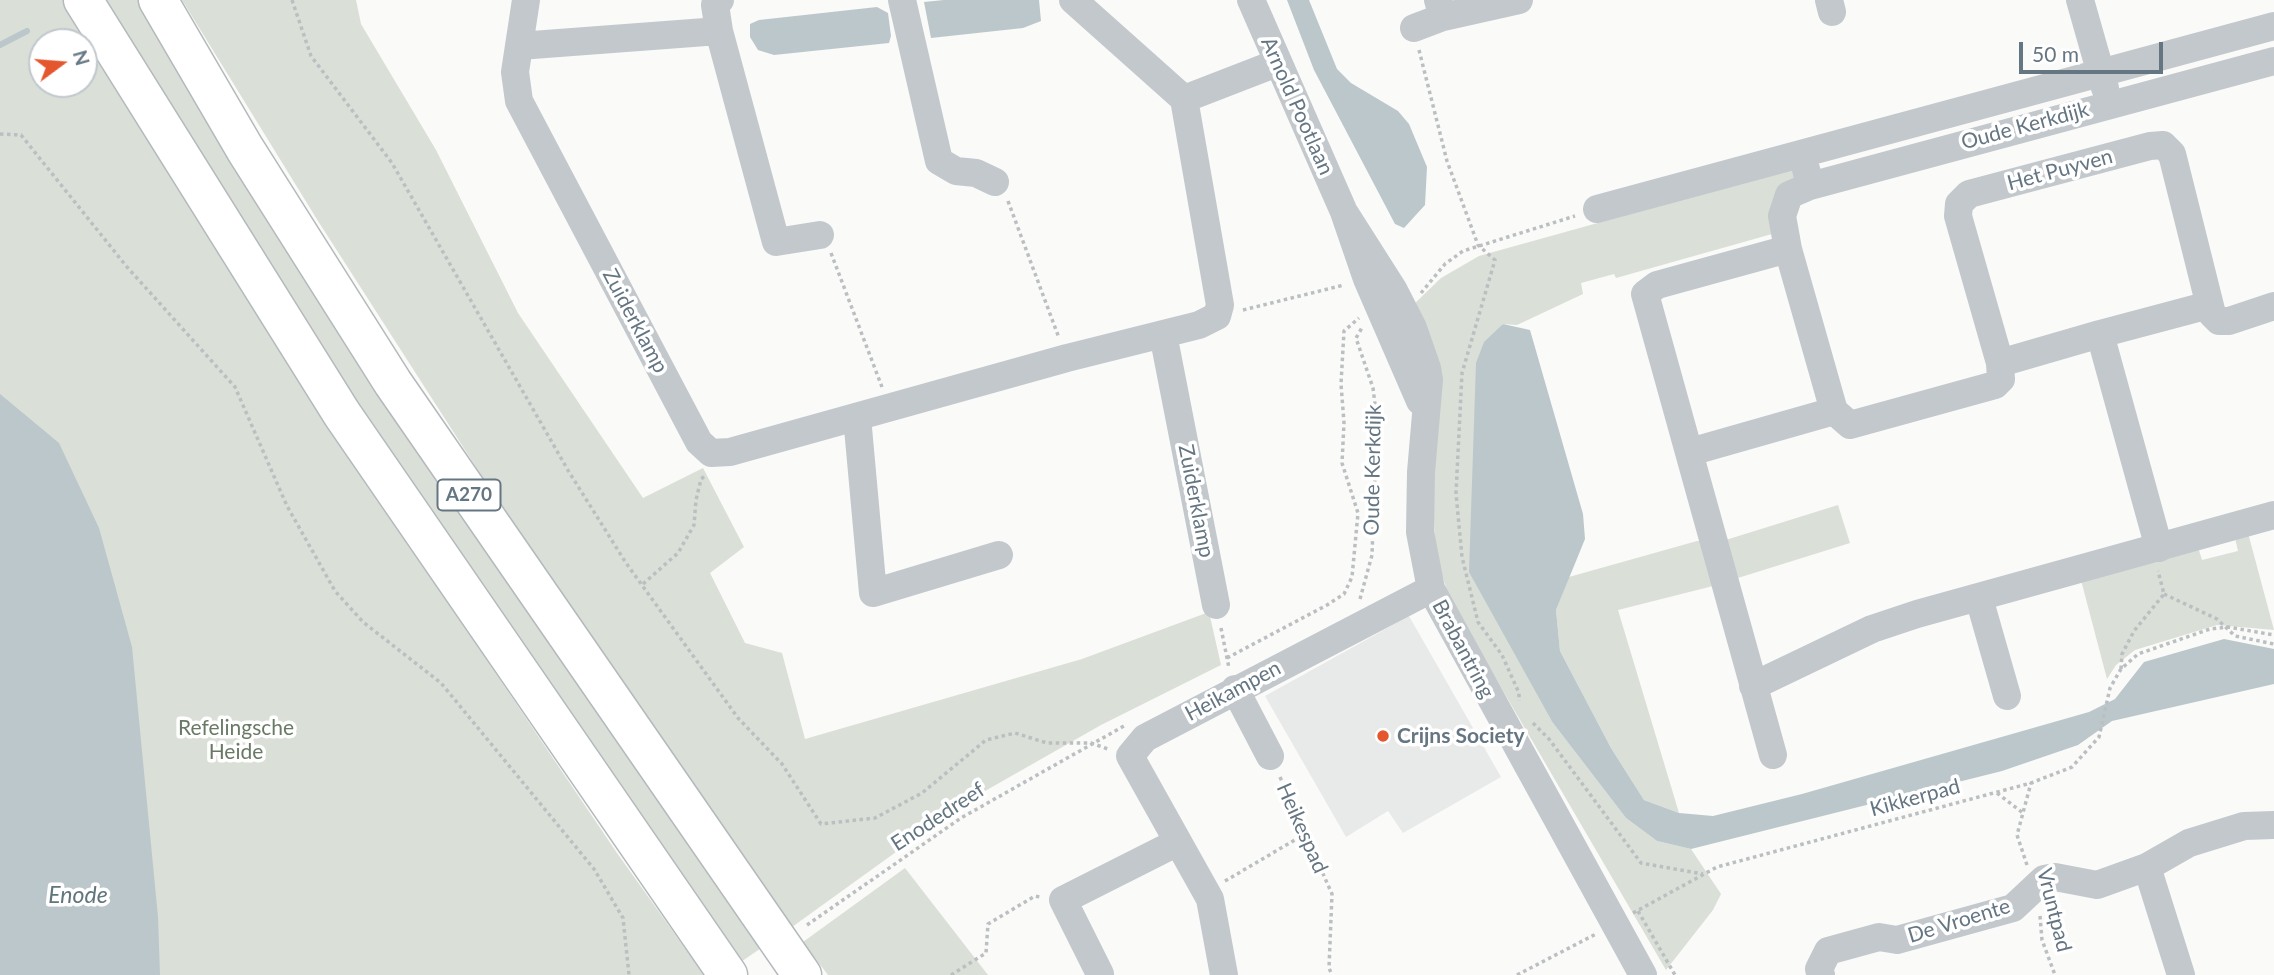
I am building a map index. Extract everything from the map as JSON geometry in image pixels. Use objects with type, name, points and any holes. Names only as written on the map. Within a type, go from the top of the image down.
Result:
[{"type":"highway","name":"A270","points":[[83,0],[342,414],[728,975]]},
{"type":"highway","name":"A270","points":[[158,0],[246,149],[393,383],[802,975]]},
{"type":"street","name":"Zuiderklamp","points":[[526,0],[515,72],[519,101],[699,442],[711,453],[730,452]]},
{"type":"street","points":[[720,0],[715,5],[719,31],[776,242],[820,235]]},
{"type":"street","points":[[902,0],[939,161],[956,171],[976,173],[995,182]]},
{"type":"street","points":[[730,452],[1067,358],[1199,326],[1217,316],[1220,305],[1184,99],[1073,0]]},
{"type":"street","name":"Arnold Pootlaan","points":[[1251,0],[1344,212],[1384,272],[1388,309]]},
{"type":"street","points":[[1414,28],[1441,9],[1519,0]]},
{"type":"street","points":[[2080,0],[2110,103]]},
{"type":"street","name":"Oude Kerkdijk","points":[[1597,209],[2274,26]]},
{"type":"street","points":[[519,46],[719,31]]},
{"type":"street","name":"Oude Kerkdijk","points":[[1810,186],[2110,103],[2274,61]]},
{"type":"street","points":[[1184,99],[1277,64]]},
{"type":"street","name":"Het Puyven","points":[[2000,363],[1958,216],[1959,204],[1969,194],[2163,145],[2172,154],[2208,305]]},
{"type":"street","points":[[1802,153],[1810,186],[1789,195],[1782,216],[1788,249],[1834,411],[1850,425],[1995,385],[2001,379],[2000,363],[2100,334],[2208,305],[2219,321],[2274,306]]},
{"type":"street","points":[[1773,755],[1645,294],[1657,285],[1788,249]]},
{"type":"street","name":"Brabantring","points":[[1388,309],[1427,368],[1429,380],[1424,413],[1420,532],[1431,589],[1613,925],[1643,975]]},
{"type":"street","name":"Zuiderklamp","points":[[1163,334],[1216,605]]},
{"type":"street","points":[[2100,334],[2159,548]]},
{"type":"street","points":[[1690,452],[1834,411]]},
{"type":"street","points":[[857,418],[873,593],[999,555]]},
{"type":"street","points":[[1754,686],[1872,629],[2274,515]]},
{"type":"street","name":"Heikampen","points":[[1224,975],[1206,893],[1130,756],[1145,737],[1232,679],[1431,589]]},
{"type":"street","points":[[1979,598],[2007,696]]},
{"type":"street","name":"Heikespad","points":[[1232,679],[1270,756]]},
{"type":"street","name":"De Vroente","points":[[1821,975],[1819,970],[1828,951],[1879,937],[1897,940],[2013,908],[2044,879],[2055,877],[2097,885],[2147,866],[2189,844],[2244,826],[2274,825]]},
{"type":"street","points":[[1100,974],[1063,900],[1178,842]]},
{"type":"street","points":[[2147,866],[2181,975]]},
{"type":"path","points":[[292,0],[311,56],[392,163],[569,472],[643,585],[678,553],[694,525],[701,479],[730,452]]},
{"type":"path","points":[[1414,28],[1447,161],[1478,245],[1494,260],[1462,373],[1456,493],[1462,557],[1478,622],[1508,667],[1519,693],[1518,709]]},
{"type":"path","points":[[0,134],[21,135],[127,267],[235,387],[287,506],[334,591],[363,622],[441,682],[594,869],[623,918],[629,975]]},
{"type":"path","points":[[995,182],[1005,195],[1067,358]]},
{"type":"path","name":"Oude Kerkdijk","points":[[1360,599],[1372,555],[1377,420],[1373,388],[1356,338],[1362,327],[1388,309],[1424,291],[1445,264],[1478,245],[1597,209]]},
{"type":"path","points":[[820,235],[832,256],[891,408]]},
{"type":"path","points":[[1217,316],[1355,282]]},
{"type":"path","points":[[1227,658],[1344,594],[1352,577],[1358,513],[1342,463],[1344,331],[1350,323],[1388,309]]},
{"type":"path","points":[[2159,548],[2155,562],[2164,594],[2228,627],[2235,636],[2274,644]]},
{"type":"path","name":"Enodedreef","points":[[643,585],[678,638],[738,718],[782,764],[821,824],[876,818],[922,793],[986,740],[1015,733],[1047,743],[1091,743],[961,818],[807,925]]},
{"type":"path","points":[[2121,669],[2122,653],[2134,631],[2164,594]]},
{"type":"path","points":[[1216,605],[1232,679]]},
{"type":"path","name":"Kikkerpad","points":[[1517,975],[1717,867],[2031,783],[2072,767],[2099,737],[2110,688],[2121,669],[2154,646],[2210,629],[2228,627],[2274,635]]},
{"type":"path","points":[[1526,716],[1549,739],[1641,863],[1703,874]]},
{"type":"path","name":"Heikespad","points":[[1270,756],[1332,894],[1329,968],[1332,975]]},
{"type":"path","name":"Vruntpad","points":[[2031,783],[2017,835],[2037,891],[2042,940],[2054,975]]},
{"type":"path","points":[[1996,792],[2023,813]]},
{"type":"path","points":[[1206,893],[1305,834]]},
{"type":"path","points":[[951,975],[986,953],[988,924],[1035,896],[1063,900]]},
{"type":"path","points":[[1638,911],[1675,975]]},
{"type":"shaded area","name":"Crijns Society","points":[[1409,616],[1501,777],[1403,833],[1388,811],[1346,837],[1265,696]]},
{"type":"green space","name":"Refelingsche Heide","points":[[0,0],[65,0],[82,28],[28,28],[28,98],[98,98],[98,53],[295,369],[459,619],[617,853],[704,975],[0,975]]},
{"type":"green space","points":[[100,0],[146,0],[767,944],[735,966],[463,572]]},
{"type":"green space","points":[[182,0],[356,0],[361,24],[436,150],[518,313],[643,498],[703,468],[744,547],[710,573],[745,643],[782,653],[805,739],[1082,659],[1209,612],[1221,665],[1101,725],[964,803],[792,927],[483,478],[318,221]]},
{"type":"green space","points":[[1799,167],[1772,234],[1616,278],[1614,274],[1581,283],[1583,294],[1517,325],[1502,324],[1553,723],[1626,818],[1657,841],[1691,849],[1721,894],[1713,910],[1666,970],[1450,600],[1435,553],[1431,435],[1410,308],[1441,278],[1479,256]]},
{"type":"green space","points":[[1838,505],[1850,543],[1709,587],[1618,610],[1679,813],[1644,800],[1611,748],[1560,651],[1556,610],[1569,577],[1697,541],[1729,539]]},
{"type":"green space","points":[[2248,533],[2274,630],[2217,625],[2135,650],[2116,665],[2107,679],[2081,580],[2198,547],[2202,560],[2238,551],[2235,538]]},
{"type":"green space","points":[[905,868],[988,975],[828,975],[803,942]]},
{"type":"water","points":[[1039,0],[1041,21],[1023,28],[931,38],[924,2]]},
{"type":"water","points":[[1287,0],[1309,0],[1337,69],[1351,83],[1398,111],[1409,124],[1427,167],[1425,205],[1404,228],[1395,224],[1314,70]]},
{"type":"water","points":[[877,7],[888,13],[891,36],[889,43],[774,55],[758,50],[750,37],[750,24],[759,20]]},
{"type":"water","points":[[1503,324],[1530,330],[1583,514],[1585,539],[1556,610],[1560,651],[1611,748],[1644,800],[1679,813],[1713,816],[1802,794],[2089,712],[2115,699],[2144,662],[2224,639],[2274,649],[2274,684],[2112,721],[2078,745],[2002,771],[1691,849],[1657,841],[1626,818],[1553,723],[1469,572],[1476,363],[1484,342]]},
{"type":"water","name":"Enode","points":[[0,394],[59,443],[99,528],[132,647],[158,917],[160,975],[0,975]]},
{"type":"waterway","points":[[0,45],[27,31]]},
{"type":"place","name":"Crijns Society","points":[[1383,736]]}]
